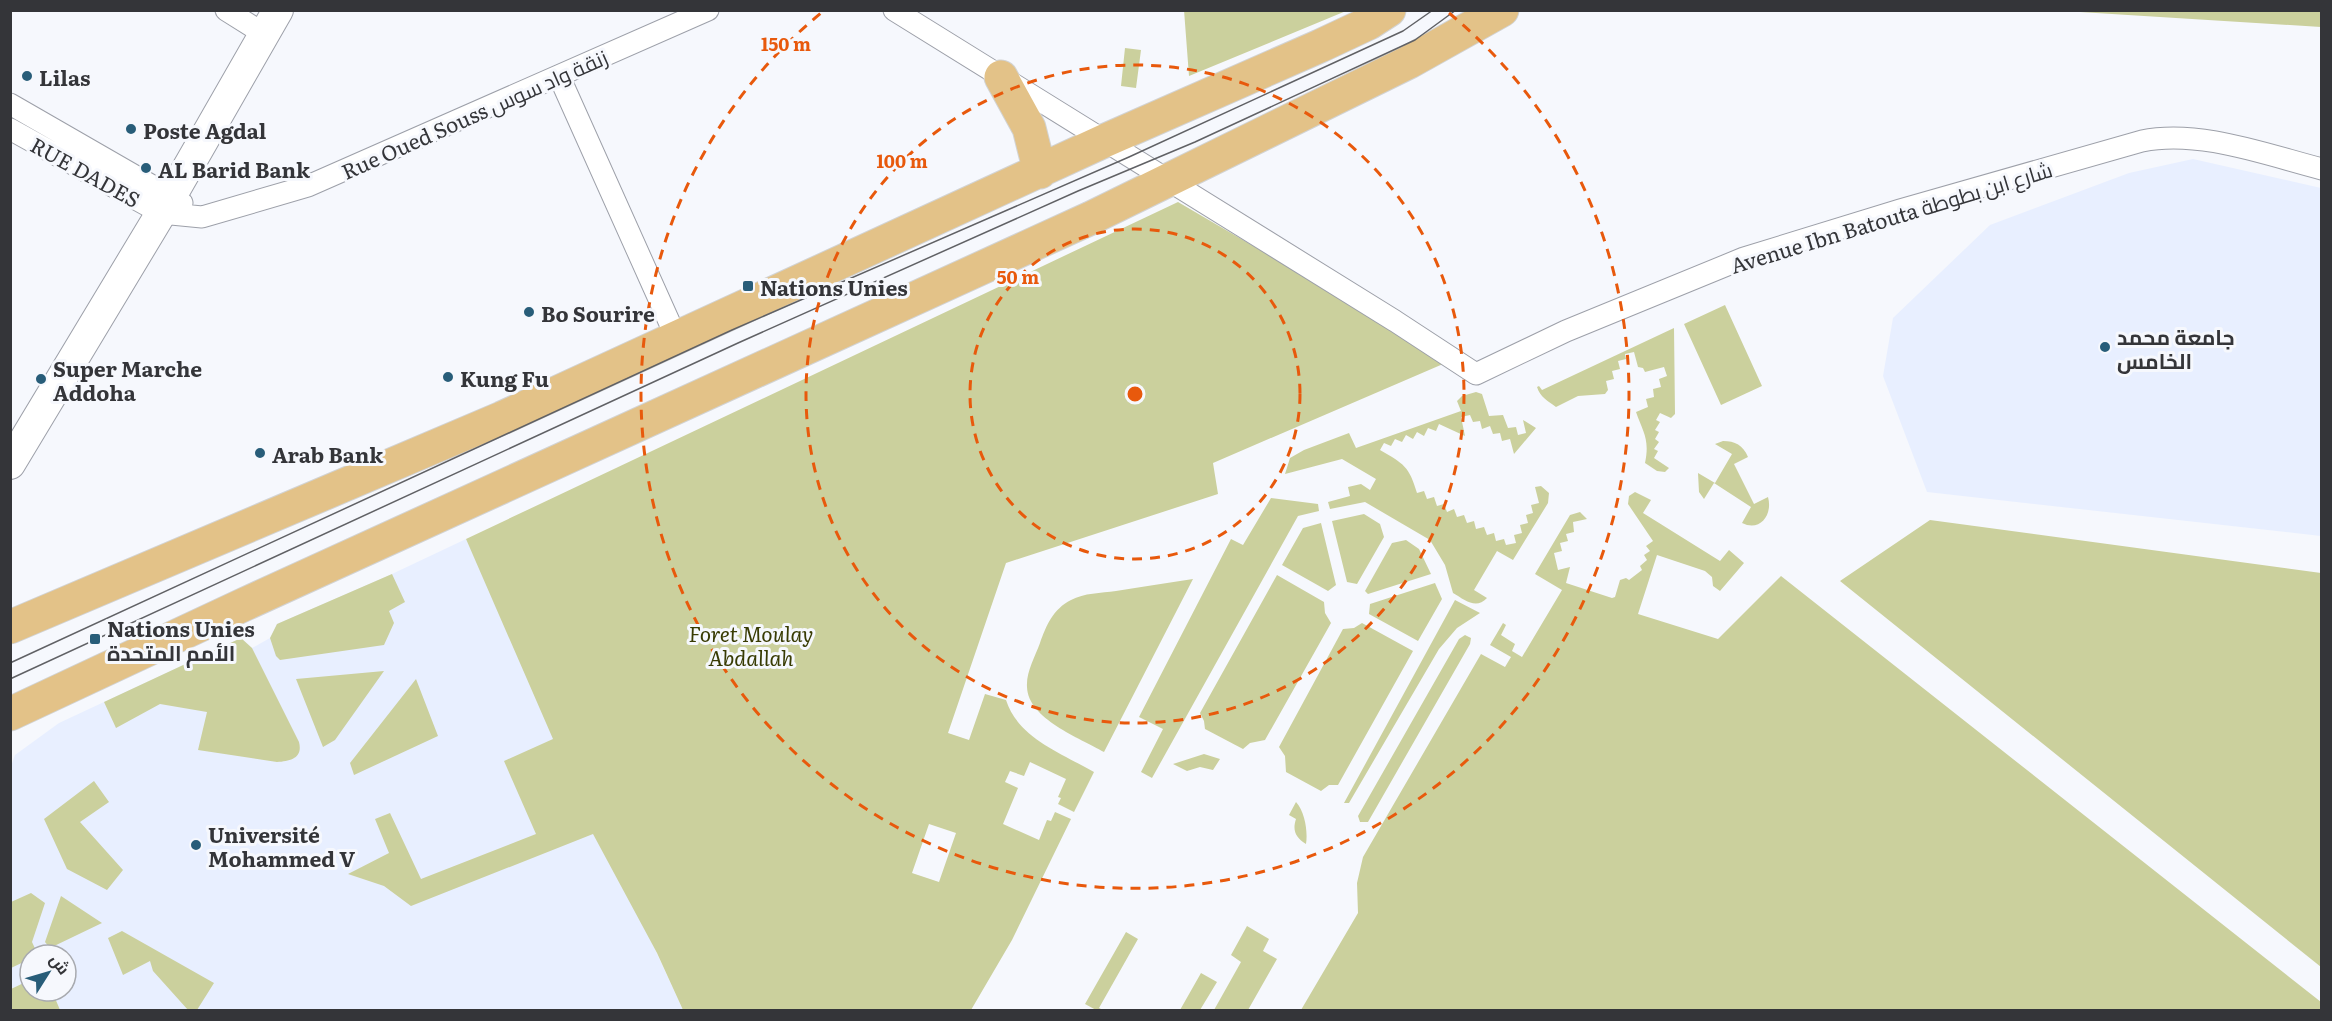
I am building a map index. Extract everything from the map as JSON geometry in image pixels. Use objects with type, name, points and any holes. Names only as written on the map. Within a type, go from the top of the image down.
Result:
[{"type":"main road","points":[[10,627],[502,418],[1104,141],[1328,42],[1369,23],[1389,10]]},
{"type":"main road","points":[[10,714],[243,605],[1071,227],[1409,62],[1502,10]]},
{"type":"main road","points":[[1001,77],[1029,128],[1040,172]]},
{"type":"street","points":[[10,464],[166,204],[271,22],[226,10]]},
{"type":"street","name":"Rue Oued Souss زنقة واد سوس","points":[[166,204],[202,218],[308,186],[708,10]]},
{"type":"street","points":[[894,10],[1167,180]]},
{"type":"street","points":[[559,76],[676,337]]},
{"type":"street","name":"RUE DADES","points":[[10,104],[166,204]]},
{"type":"street","name":"RUE DADES","points":[[10,129],[166,204]]},
{"type":"street","name":"Avenue Ibn Batouta شارع ابن بطوطة","points":[[1167,180],[1395,321],[1476,374],[1566,332],[1744,258],[1900,210],[2142,141],[2172,136],[2206,141],[2322,169]]},
{"type":"shaded area","name":"جامعة محمد الخامس","points":[[2193,159],[2321,188],[2321,536],[1927,492],[1883,376],[1893,318],[1990,225],[2129,173]]},
{"type":"shaded area","points":[[466,539],[683,1010],[11,1010],[10,769],[15,755],[59,723],[241,638],[252,648],[270,638],[277,624]]},
{"type":"green space","points":[[1184,10],[1346,10],[1346,11],[1189,76]]},
{"type":"green space","points":[[2064,11],[2321,11],[2321,27]]},
{"type":"green space","points":[[1125,48],[1141,50],[1136,88],[1121,86]]},
{"type":"green space","name":"Foret Moulay Abdallah","points":[[1178,202],[1450,361],[1213,463],[1218,494],[1006,563],[948,733],[969,740],[985,694],[1006,700],[1020,725],[1030,734],[1055,751],[1094,772],[1074,812],[1058,804],[1061,798],[1058,797],[1066,779],[1030,762],[1024,776],[1010,771],[1005,782],[1018,788],[1003,824],[1039,840],[1047,820],[1051,821],[1055,812],[1071,819],[1012,940],[971,1010],[683,1010],[657,953],[593,834],[411,906],[384,886],[348,874],[389,853],[375,819],[390,813],[421,879],[536,834],[504,761],[553,739],[466,539]],"holes":[[[929,824],[956,833],[939,882],[912,873]]]},
{"type":"green space","points":[[1725,305],[1762,386],[1721,405],[1684,324]]},
{"type":"green space","points":[[1674,328],[1675,414],[1671,418],[1660,413],[1656,420],[1660,422],[1655,430],[1659,432],[1655,439],[1659,442],[1654,449],[1658,451],[1654,458],[1669,468],[1665,472],[1657,471],[1645,463],[1646,442],[1636,412],[1648,407],[1646,399],[1654,397],[1653,389],[1661,387],[1659,379],[1667,376],[1664,367],[1645,372],[1643,368],[1638,367],[1634,352],[1625,354],[1626,359],[1618,361],[1620,369],[1612,371],[1614,379],[1606,381],[1608,390],[1605,394],[1578,396],[1556,407],[1538,390],[1539,386],[1542,390]]},
{"type":"green space","points":[[1476,392],[1482,394],[1489,416],[1503,415],[1508,428],[1516,427],[1518,435],[1526,433],[1523,420],[1536,428],[1514,454],[1510,439],[1502,441],[1500,433],[1493,434],[1490,426],[1482,429],[1480,421],[1473,422],[1470,415],[1461,417],[1465,436],[1439,424],[1436,431],[1428,428],[1424,436],[1417,432],[1413,439],[1406,435],[1402,442],[1395,439],[1391,446],[1384,443],[1380,450],[1395,459],[1408,471],[1417,493],[1424,491],[1427,499],[1434,497],[1437,506],[1444,504],[1447,512],[1454,509],[1457,517],[1464,515],[1467,523],[1474,521],[1476,529],[1484,527],[1487,535],[1494,533],[1496,541],[1504,539],[1506,545],[1516,543],[1514,535],[1522,533],[1520,525],[1528,523],[1526,515],[1533,513],[1531,505],[1539,503],[1535,487],[1541,486],[1549,493],[1548,503],[1513,560],[1497,551],[1474,590],[1487,598],[1475,604],[1453,593],[1445,565],[1430,540],[1365,502],[1330,509],[1328,502],[1350,496],[1348,487],[1361,484],[1370,490],[1376,479],[1342,459],[1285,474],[1290,458],[1304,450],[1349,433],[1356,448],[1461,411],[1457,401],[1462,396]]},
{"type":"green space","points":[[1723,441],[1738,444],[1748,457],[1734,464],[1754,504],[1768,497],[1767,516],[1759,523],[1748,525],[1742,523],[1751,507],[1714,483],[1704,499],[1699,492],[1698,473],[1715,483],[1732,454],[1715,444]]},
{"type":"green space","points":[[1635,492],[1651,500],[1643,513],[1720,561],[1729,550],[1744,563],[1720,591],[1713,586],[1712,577],[1705,571],[1657,555],[1638,614],[1718,639],[1781,576],[2321,1002],[2321,1010],[1301,1010],[1358,913],[1357,883],[1363,857],[1481,654],[1505,667],[1511,657],[1490,645],[1503,623],[1506,625],[1501,635],[1515,644],[1512,651],[1522,657],[1562,590],[1535,574],[1570,515],[1580,512],[1587,519],[1573,522],[1574,532],[1566,534],[1568,541],[1560,543],[1562,551],[1554,553],[1558,570],[1570,567],[1566,583],[1612,598],[1615,597],[1620,580],[1626,578],[1629,580],[1642,570],[1640,566],[1647,560],[1644,555],[1650,551],[1646,546],[1653,541],[1628,504],[1629,496]]},
{"type":"green space","points":[[1271,498],[1318,504],[1319,511],[1298,516],[1152,778],[1141,772],[1163,729],[1139,717],[1231,539],[1243,545]]},
{"type":"green space","points":[[1364,514],[1380,524],[1384,537],[1357,584],[1347,582],[1332,521]]},
{"type":"green space","points":[[1930,520],[2321,573],[2321,967],[1840,581]]},
{"type":"green space","points":[[1321,523],[1336,585],[1328,591],[1282,565],[1303,528]]},
{"type":"green space","points":[[1406,540],[1419,549],[1431,574],[1368,594],[1365,591],[1392,543]]},
{"type":"green space","points":[[392,574],[405,602],[389,611],[394,623],[384,645],[280,660],[276,656],[270,638],[277,624]]},
{"type":"green space","points":[[1277,575],[1324,602],[1325,613],[1331,623],[1265,740],[1250,743],[1243,749],[1205,729],[1200,713]]},
{"type":"green space","points":[[1193,579],[1104,752],[1069,734],[1036,709],[1027,687],[1028,676],[1045,630],[1059,608],[1071,600],[1087,595]]},
{"type":"green space","points":[[1435,583],[1442,599],[1418,641],[1369,614],[1370,604]]},
{"type":"green space","points":[[1455,600],[1480,613],[1457,628],[1439,649],[1349,803],[1344,803]]},
{"type":"green space","points":[[1362,623],[1413,651],[1338,785],[1329,785],[1321,791],[1286,772],[1285,756],[1279,747],[1343,629],[1354,628]]},
{"type":"green space","points":[[1465,635],[1471,638],[1470,644],[1368,822],[1360,822],[1358,816],[1459,639]]},
{"type":"green space","points":[[241,638],[252,648],[299,742],[299,752],[295,758],[277,762],[198,750],[207,712],[160,704],[116,728],[104,702]]},
{"type":"green space","points":[[384,671],[335,740],[323,747],[296,679]]},
{"type":"green space","points":[[416,679],[438,736],[354,775],[350,763]]},
{"type":"green space","points":[[1204,754],[1220,759],[1213,770],[1200,767],[1187,771],[1173,764]]},
{"type":"green space","points":[[94,781],[109,802],[80,822],[123,870],[107,890],[67,869],[44,819]]},
{"type":"green space","points":[[1296,802],[1305,822],[1306,844],[1296,834],[1294,827],[1296,819],[1289,815]]},
{"type":"green space","points":[[31,893],[45,903],[32,943],[18,943],[18,965],[11,968],[11,902]]},
{"type":"green space","points":[[61,896],[102,923],[60,943],[45,942]]},
{"type":"green space","points":[[1247,926],[1269,939],[1263,951],[1277,959],[1248,1010],[1214,1010],[1241,962],[1231,955]]},
{"type":"green space","points":[[122,931],[214,983],[197,1010],[188,1010],[153,971],[150,961],[123,975],[108,938]]},
{"type":"green space","points":[[1126,932],[1138,939],[1099,1008],[1103,1010],[1096,1010],[1085,1004]]},
{"type":"green space","points":[[1201,973],[1217,982],[1200,1010],[1180,1010]]},
{"type":"green space","points":[[18,986],[18,1003],[57,1003],[60,1010],[11,1010],[11,989]]},
{"type":"tram line","points":[[10,663],[732,330],[1129,157],[1403,31],[1433,10]]},
{"type":"tram line","points":[[10,679],[738,343],[1078,191],[1195,142],[1415,40],[1456,10]]},
{"type":"place","name":"Lilas","points":[[27,76]]},
{"type":"place","name":"Poste Agdal","points":[[131,129]]},
{"type":"place","name":"AL Barid Bank","points":[[146,168]]},
{"type":"place","name":"Nations Unies","points":[[748,286]]},
{"type":"place","name":"Bo Sourire","points":[[529,312]]},
{"type":"place","name":"جامعة محمد الخامس","points":[[2105,347]]},
{"type":"place","name":"Kung Fu","points":[[448,377]]},
{"type":"place","name":"Super Marche Addoha","points":[[41,379]]},
{"type":"place","name":"Arab Bank","points":[[260,453]]},
{"type":"place","name":"Nations Unies الأمم المتحدة","points":[[95,639]]},
{"type":"place","name":"Université Mohammed V","points":[[196,845]]}]
